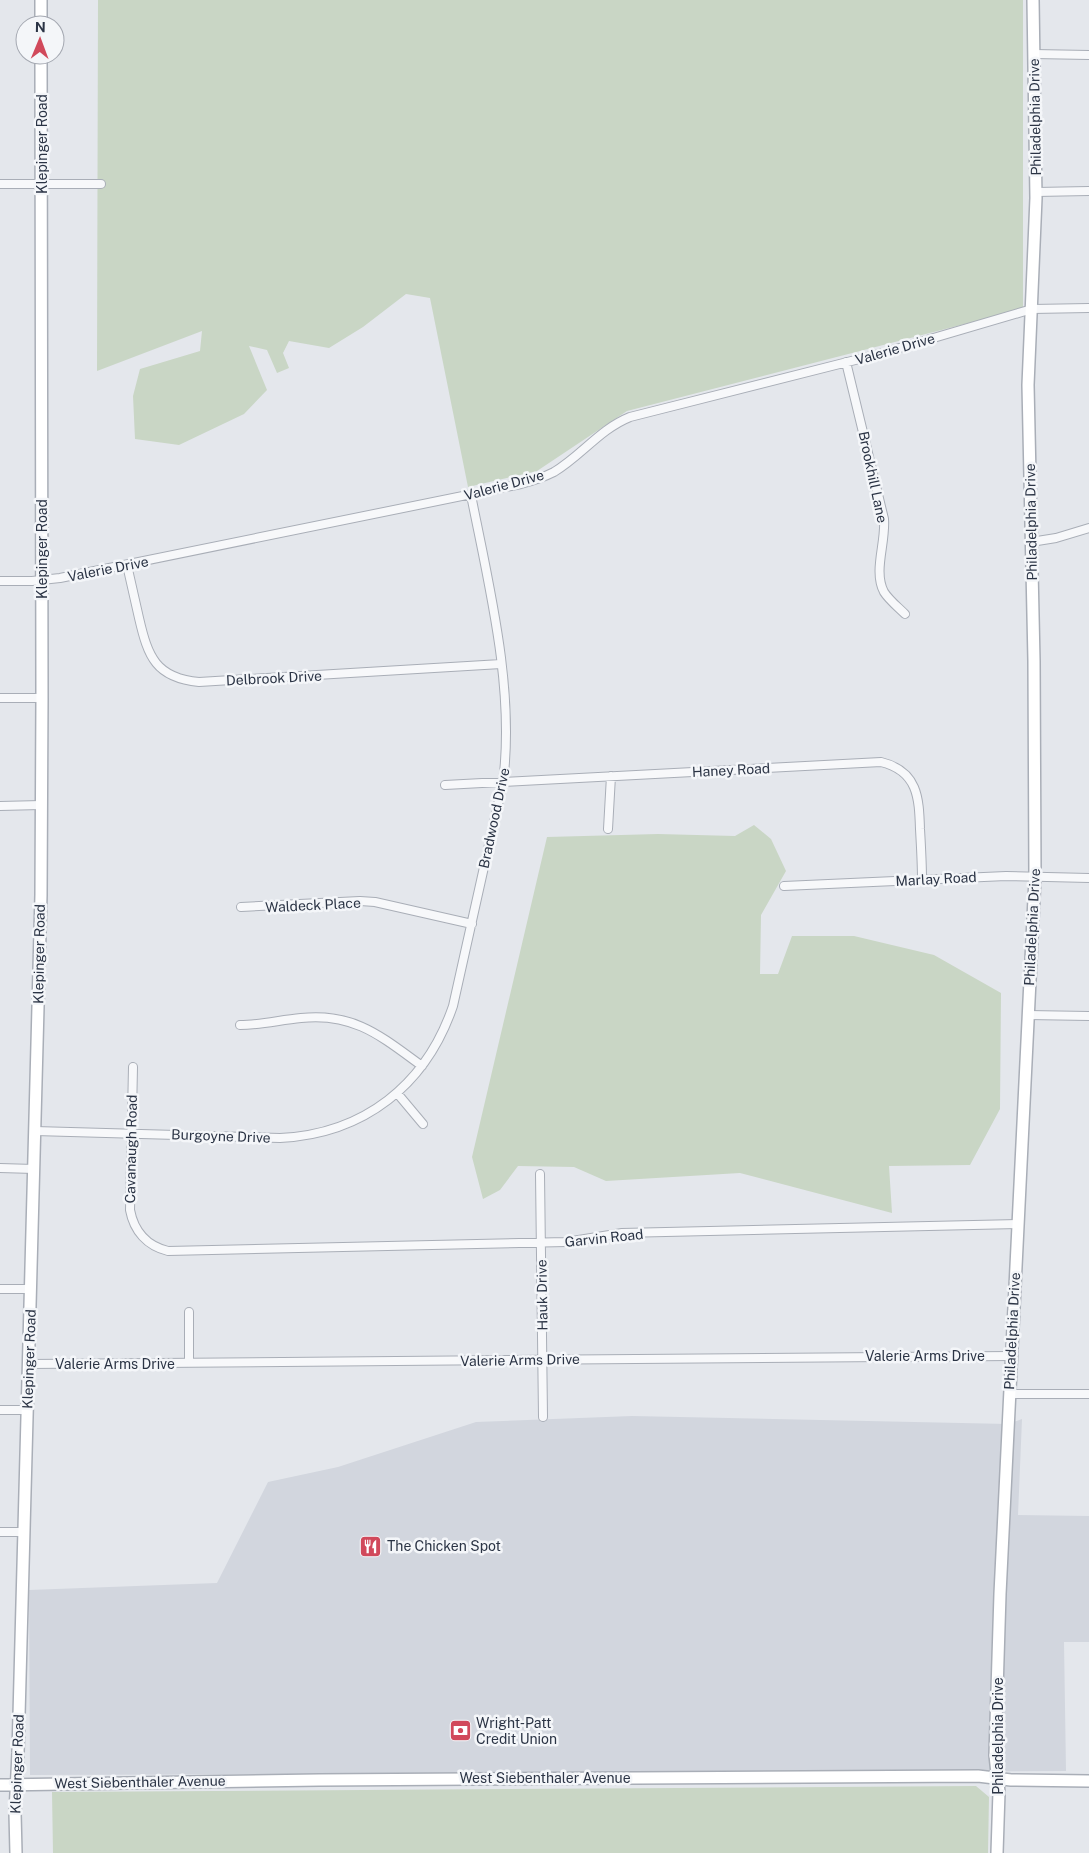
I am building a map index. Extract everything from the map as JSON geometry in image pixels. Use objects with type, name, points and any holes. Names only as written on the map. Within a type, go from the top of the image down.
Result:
[{"type":"main road","points":[[41,0],[41,15]]},
{"type":"main road","name":"Philadelphia Drive","points":[[997,1853],[998,1779],[995,1755],[1000,1594],[1035,878],[1028,385],[1036,192],[1033,0]]},
{"type":"main road","name":"Klepinger Road","points":[[16,1853],[15,1813],[31,1289],[41,805],[41,65]]},
{"type":"main road","name":"West Siebenthaler Avenue","points":[[0,1785],[535,1778],[978,1776],[998,1779],[1089,1781]]},
{"type":"street","points":[[1034,54],[1089,55]]},
{"type":"street","points":[[0,184],[101,184]]},
{"type":"street","points":[[1036,192],[1089,191]]},
{"type":"street","name":"Valerie Drive","points":[[0,581],[42,580],[128,565],[529,482],[555,471],[600,434],[630,417],[846,362],[1032,309],[1089,308]]},
{"type":"street","name":"Brookhill Lane","points":[[846,362],[884,519],[884,538],[879,576],[885,593],[905,614]]},
{"type":"street","name":"Bradwood Drive","points":[[397,1093],[422,1066],[440,1040],[453,1006],[503,782],[506,760],[506,729],[501,664],[492,598],[471,495]]},
{"type":"street","points":[[1031,542],[1056,538],[1089,528]]},
{"type":"street","name":"Delbrook Drive","points":[[128,565],[146,648],[158,665],[180,680],[199,682],[501,664]]},
{"type":"street","points":[[0,698],[42,698]]},
{"type":"street","name":"Haney Road","points":[[444,785],[876,762],[891,764],[908,777],[918,794],[922,880]]},
{"type":"street","points":[[608,829],[611,776]]},
{"type":"street","points":[[0,806],[41,805]]},
{"type":"street","name":"Marlay Road","points":[[784,886],[1006,876],[1089,878]]},
{"type":"street","name":"Waldeck Place","points":[[242,908],[360,901],[375,902],[472,924]]},
{"type":"street","points":[[1028,1014],[1089,1016]]},
{"type":"street","points":[[240,1025],[323,1017],[350,1022],[370,1029],[422,1066]]},
{"type":"street","name":"Cavanaugh Road","points":[[133,1067],[130,1210],[134,1224],[143,1237],[156,1247],[168,1251],[190,1251]]},
{"type":"street","points":[[397,1093],[423,1124]]},
{"type":"street","name":"Burgoyne Drive","points":[[35,1131],[280,1138],[310,1135],[342,1126],[361,1118],[397,1093]]},
{"type":"street","points":[[0,1168],[34,1169]]},
{"type":"street","name":"Hauk Drive","points":[[540,1174],[543,1417]]},
{"type":"street","name":"Garvin Road","points":[[190,1251],[541,1243],[578,1241],[622,1233],[1018,1224]]},
{"type":"street","points":[[0,1289],[31,1289]]},
{"type":"street","points":[[189,1312],[189,1363]]},
{"type":"street","name":"Valerie Arms Drive","points":[[28,1364],[1011,1356]]},
{"type":"street","points":[[1010,1394],[1089,1394]]},
{"type":"street","points":[[0,1410],[27,1410]]},
{"type":"street","points":[[0,1532],[23,1532]]},
{"type":"shaded area","points":[[632,1416],[1008,1424],[1022,1419],[1018,1515],[1089,1516],[1089,1642],[1064,1642],[1066,1771],[30,1775],[29,1590],[217,1583],[268,1482],[338,1467],[476,1422]]},
{"type":"green space","points":[[98,0],[1023,0],[1023,309],[627,411],[537,471],[468,487],[430,298],[406,294],[363,327],[329,348],[289,341],[283,353],[289,368],[277,373],[267,350],[249,346],[267,390],[244,414],[179,445],[135,439],[133,396],[140,369],[200,351],[202,331],[97,371]]},
{"type":"green space","points":[[754,825],[771,839],[786,871],[761,915],[760,974],[778,974],[792,936],[854,936],[934,955],[1001,993],[1000,1109],[970,1165],[889,1166],[892,1213],[740,1173],[606,1181],[574,1167],[518,1166],[500,1190],[483,1199],[472,1157],[547,837],[658,834],[735,836]]},
{"type":"green space","points":[[976,1786],[989,1797],[988,1853],[53,1853],[52,1792]]},
{"type":"place","name":"The Chicken Spot","points":[[371,1546]]},
{"type":"place","name":"Wright-Patt Credit Union","points":[[460,1731]]}]
